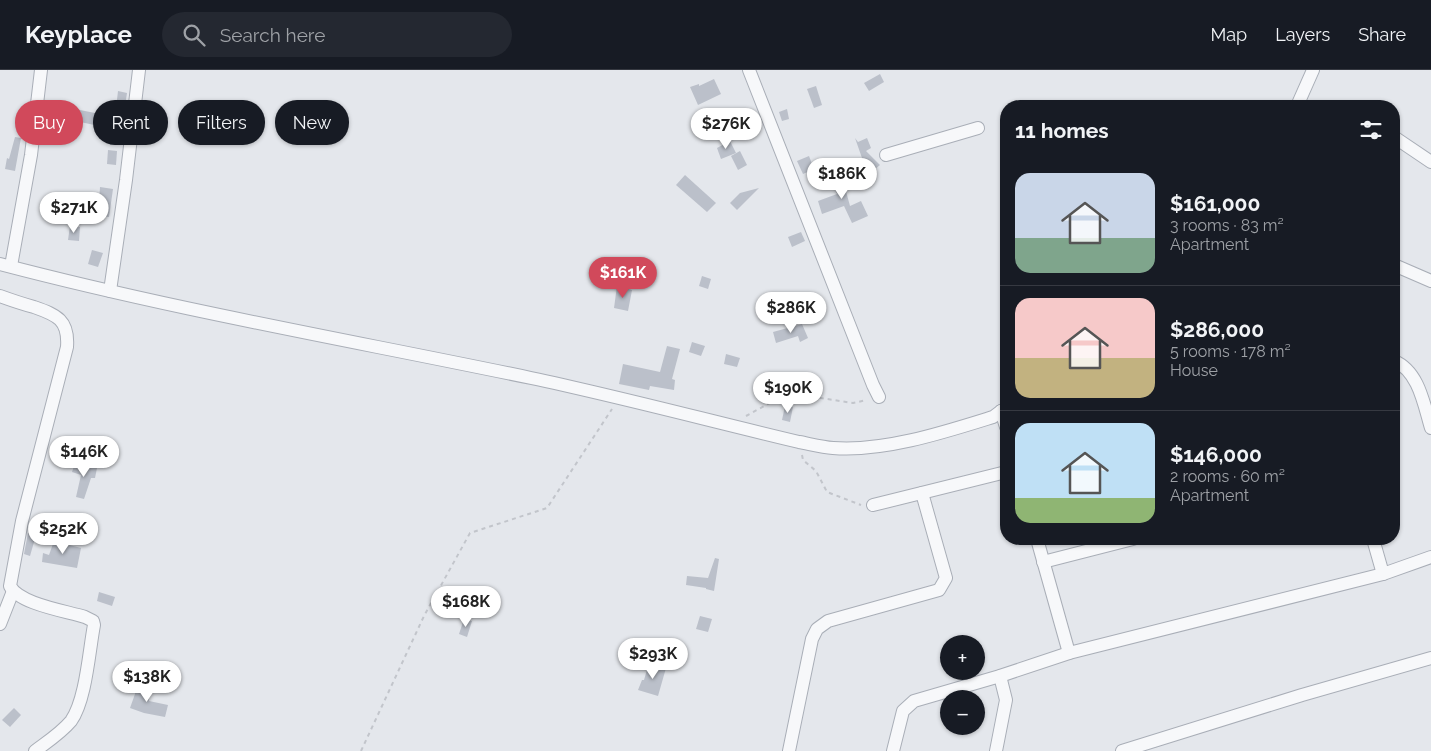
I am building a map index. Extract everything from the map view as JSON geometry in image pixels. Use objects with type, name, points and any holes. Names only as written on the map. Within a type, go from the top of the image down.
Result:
[{"type":"street","points":[[41,70],[31,155],[5,265],[110,291],[273,327],[532,378],[732,427],[834,448],[866,447],[909,441],[993,417],[1000,413]]},
{"type":"street","points":[[110,291],[139,70]]},
{"type":"street","points":[[749,70],[879,398]]},
{"type":"street","points":[[1300,100],[1312,70]]},
{"type":"street","points":[[886,155],[978,128]]},
{"type":"street","points":[[1400,141],[1431,162]]},
{"type":"street","points":[[1400,268],[1431,281]]},
{"type":"street","points":[[0,296],[54,314],[65,326],[68,336],[67,347],[22,521],[10,586],[13,591],[28,600],[90,619],[94,625],[78,708],[63,730],[35,751]]},
{"type":"street","points":[[1400,364],[1412,374],[1431,428]]},
{"type":"street","points":[[873,505],[1000,474]]},
{"type":"street","points":[[790,751],[812,640],[817,629],[828,621],[939,590],[946,578],[922,493]]},
{"type":"street","points":[[1039,545],[1069,653]]},
{"type":"street","points":[[1043,562],[1110,545]]},
{"type":"street","points":[[1375,545],[1383,574]]},
{"type":"street","points":[[893,751],[904,711],[914,701],[1000,676],[1069,653],[1383,574],[1431,557]]},
{"type":"street","points":[[0,624],[13,591]]},
{"type":"street","points":[[1122,751],[1431,658]]},
{"type":"street","points":[[996,751],[1006,700],[1000,676]]},
{"type":"path","points":[[732,427],[743,418],[788,393],[854,403],[879,398]]},
{"type":"path","points":[[360,751],[424,616],[470,533],[547,508],[618,398]]},
{"type":"path","points":[[799,442],[803,460],[816,471],[827,492],[859,506],[873,505]]},
{"type":"building","points":[[880,74],[884,82],[869,91],[864,83]]},
{"type":"building","points":[[714,79],[721,94],[698,105],[690,87],[699,84],[699,86]]},
{"type":"building","points":[[816,86],[822,105],[814,108],[807,89]]},
{"type":"building","points":[[118,91],[127,93],[126,100],[117,100]]},
{"type":"building","points":[[787,109],[789,119],[782,121],[779,112]]},
{"type":"building","points":[[83,111],[93,113],[93,125],[83,123]]},
{"type":"building","points":[[749,112],[755,123],[742,130],[736,119]]},
{"type":"building","points":[[15,137],[15,145],[20,145],[15,171],[5,169],[7,158],[9,159]]},
{"type":"building","points":[[855,138],[858,142],[867,138],[871,148],[866,151],[880,165],[874,170],[862,158]]},
{"type":"building","points":[[730,141],[736,153],[721,159],[717,148]]},
{"type":"building","points":[[108,150],[117,151],[116,165],[107,164]]},
{"type":"building","points":[[740,151],[747,165],[738,170],[731,156]]},
{"type":"building","points":[[809,156],[814,169],[803,174],[797,161]]},
{"type":"building","points":[[836,170],[844,184],[850,206],[861,201],[868,216],[852,223],[844,206],[822,214],[818,201],[837,194],[827,175]]},
{"type":"building","points":[[685,175],[716,203],[707,212],[676,185]]},
{"type":"building","points":[[100,187],[113,189],[109,217],[98,216]]},
{"type":"building","points":[[759,188],[737,210],[730,203],[740,193]]},
{"type":"building","points":[[70,226],[80,227],[79,241],[68,240]]},
{"type":"building","points":[[801,232],[805,241],[792,247],[788,237]]},
{"type":"building","points":[[92,250],[103,253],[98,267],[88,264]]},
{"type":"building","points":[[702,276],[711,279],[708,289],[699,286]]},
{"type":"building","points":[[617,286],[632,290],[628,311],[614,308]]},
{"type":"building","points":[[765,299],[774,301],[769,320],[760,318]]},
{"type":"building","points":[[801,304],[808,312],[795,323],[789,315]]},
{"type":"building","points":[[802,324],[808,338],[800,342],[798,336],[776,343],[773,332]]},
{"type":"building","points":[[692,342],[705,346],[701,356],[689,352]]},
{"type":"building","points":[[667,346],[680,349],[672,379],[675,380],[674,390],[650,386],[649,390],[619,384],[623,364],[660,372]]},
{"type":"building","points":[[726,354],[740,358],[737,367],[724,364]]},
{"type":"building","points":[[785,406],[793,407],[790,422],[782,420]]},
{"type":"building","points":[[75,463],[97,468],[95,478],[91,478],[84,499],[76,497],[81,475],[72,472]]},
{"type":"building","points":[[28,533],[36,535],[30,556],[24,554]]},
{"type":"building","points":[[54,541],[81,548],[77,568],[42,562],[43,553],[49,555]]},
{"type":"building","points":[[715,558],[719,559],[714,591],[686,585],[687,576],[708,578]]},
{"type":"building","points":[[99,592],[115,597],[112,606],[97,601]]},
{"type":"building","points":[[700,616],[712,619],[708,632],[696,629]]},
{"type":"building","points":[[464,619],[472,621],[467,637],[459,634]]},
{"type":"building","points":[[649,663],[666,668],[658,696],[638,690],[642,680],[644,680]]},
{"type":"building","points":[[135,687],[149,687],[149,701],[168,705],[165,717],[130,708],[135,694]]},
{"type":"building","points":[[14,708],[21,715],[10,727],[2,720]]}]
